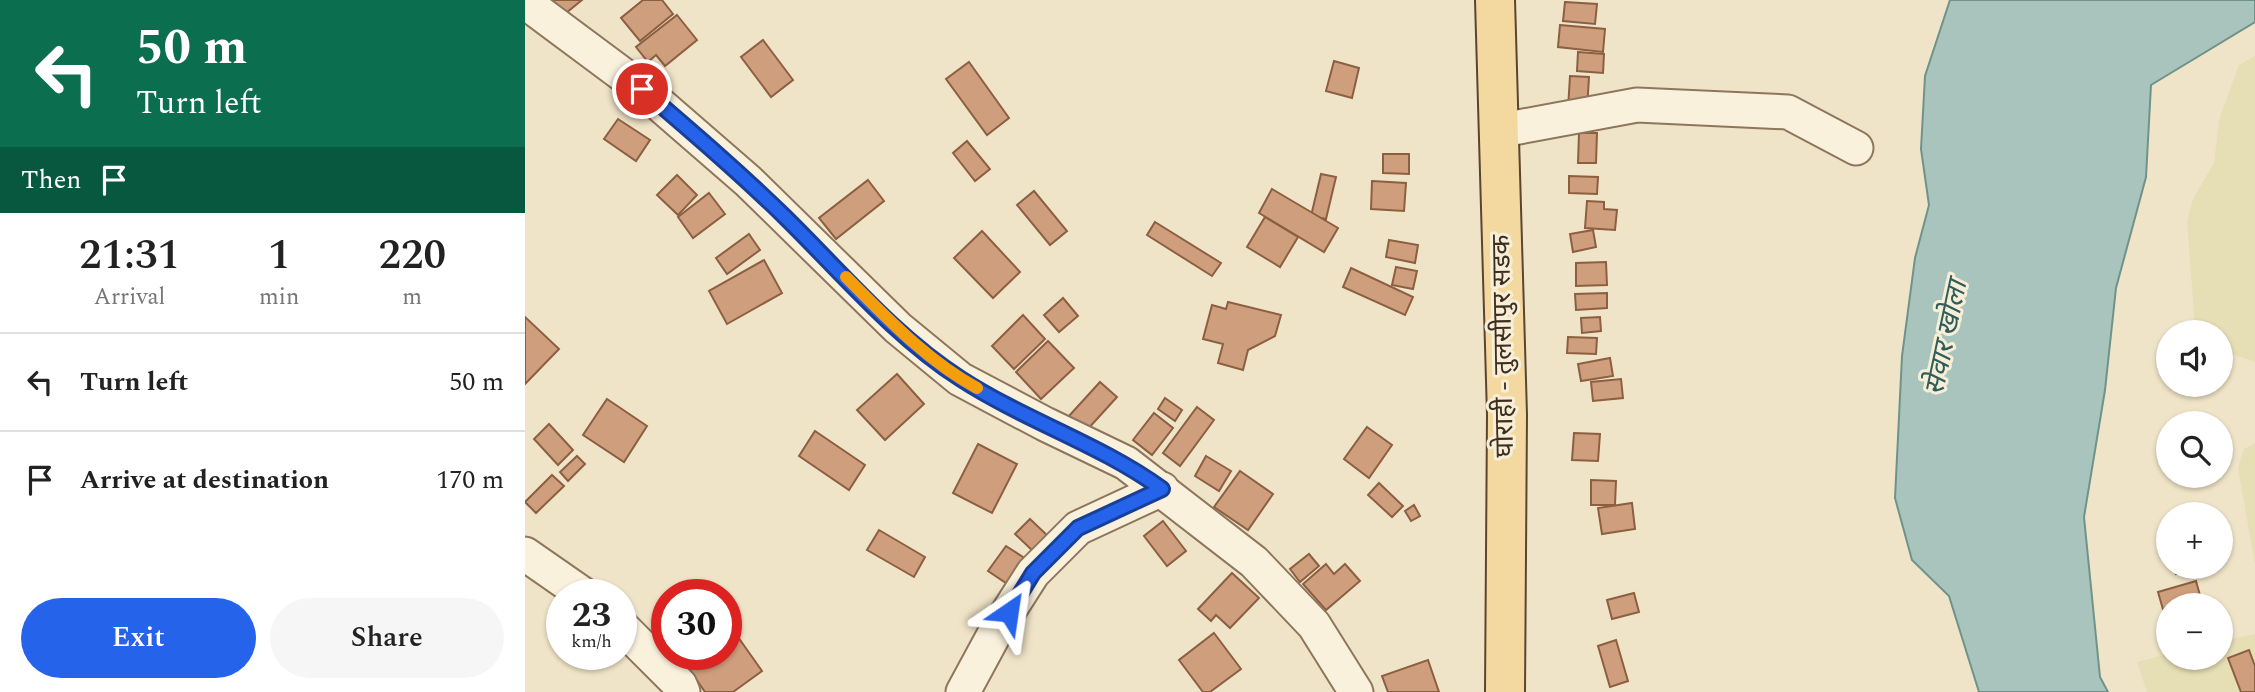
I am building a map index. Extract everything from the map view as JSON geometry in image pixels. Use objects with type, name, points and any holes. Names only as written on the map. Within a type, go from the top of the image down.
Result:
[{"type":"main road","name":"घोराही - तुलसीपुर सडक","points":[[1495,0],[1507,415],[1505,692]]},
{"type":"street","points":[[525,2],[642,89],[748,181],[898,328],[960,379],[1126,463],[1254,562],[1314,625],[1356,692]]},
{"type":"street","points":[[1497,131],[1637,105],[1787,113],[1856,148]]},
{"type":"street","points":[[963,692],[996,631],[1033,573],[1078,528],[1162,489]]},
{"type":"street","points":[[525,554],[561,579]]},
{"type":"street","points":[[637,642],[680,685],[683,692]]},
{"type":"shaded area","points":[[2255,56],[2255,362],[2233,354],[2233,320],[2195,320],[2187,222],[2193,199],[2214,163],[2219,120],[2239,65]]},
{"type":"shaded area","points":[[2255,443],[2255,564],[2238,468],[2244,449]]},
{"type":"shaded area","points":[[2255,634],[2255,692],[2147,692],[2137,662],[2156,657],[2156,670],[2233,670],[2233,639]]},
{"type":"water","name":"सेवार खोला","points":[[1950,0],[2255,0],[2255,22],[2151,85],[2146,177],[2116,288],[2105,390],[2084,517],[2100,677],[2108,692],[1979,692],[1949,596],[1912,560],[1895,498],[1902,356],[1915,258],[1929,205],[1921,149],[1925,76]]},
{"type":"building","points":[[546,0],[582,0],[561,17]]},
{"type":"building","points":[[643,0],[662,0],[673,14],[640,41],[621,18]]},
{"type":"building","points":[[1565,2],[1597,4],[1595,24],[1563,21]]},
{"type":"building","points":[[677,15],[697,40],[665,66],[656,55],[648,62],[636,47]]},
{"type":"building","points":[[1560,25],[1605,29],[1603,52],[1558,47]]},
{"type":"building","points":[[763,40],[793,80],[771,97],[741,57]]},
{"type":"building","points":[[1578,52],[1604,54],[1603,73],[1577,71]]},
{"type":"building","points":[[1334,61],[1359,68],[1352,98],[1326,91]]},
{"type":"building","points":[[969,62],[1009,118],[987,135],[946,79]]},
{"type":"building","points":[[1570,76],[1589,77],[1587,110],[1568,109]]},
{"type":"building","points":[[618,119],[650,140],[636,161],[604,139]]},
{"type":"building","points":[[1579,133],[1597,133],[1596,163],[1578,163]]},
{"type":"building","points":[[967,141],[990,169],[975,181],[953,153]]},
{"type":"building","points":[[1383,154],[1409,154],[1409,174],[1383,173]]},
{"type":"building","points":[[1321,174],[1336,177],[1326,219],[1311,216]]},
{"type":"building","points":[[677,175],[697,195],[678,215],[657,195]]},
{"type":"building","points":[[1569,176],[1598,177],[1597,194],[1569,193]]},
{"type":"building","points":[[868,180],[884,201],[836,239],[819,218]]},
{"type":"building","points":[[1372,181],[1406,183],[1404,211],[1371,209]]},
{"type":"building","points":[[1272,189],[1338,228],[1324,252],[1259,213]]},
{"type":"building","points":[[1034,191],[1067,231],[1050,245],[1017,205]]},
{"type":"building","points":[[709,193],[725,214],[693,238],[678,217]]},
{"type":"building","points":[[1587,201],[1604,202],[1604,209],[1617,210],[1615,230],[1585,228]]},
{"type":"building","points":[[1265,217],[1298,237],[1280,267],[1247,247]]},
{"type":"building","points":[[1155,222],[1221,263],[1212,276],[1147,235]]},
{"type":"building","points":[[1593,230],[1596,247],[1573,252],[1570,234]]},
{"type":"building","points":[[982,231],[1020,272],[993,298],[954,258]]},
{"type":"building","points":[[749,234],[760,250],[727,274],[716,258]]},
{"type":"building","points":[[1389,240],[1418,245],[1415,263],[1386,257]]},
{"type":"building","points":[[764,260],[782,293],[727,324],[709,291]]},
{"type":"building","points":[[1606,262],[1607,285],[1576,286],[1576,263]]},
{"type":"building","points":[[1396,267],[1417,271],[1413,289],[1392,285]]},
{"type":"building","points":[[1351,268],[1413,297],[1405,315],[1343,287]]},
{"type":"building","points":[[1607,293],[1607,308],[1576,310],[1575,294]]},
{"type":"building","points":[[1063,298],[1078,316],[1059,332],[1044,315]]},
{"type":"building","points":[[1228,302],[1281,315],[1275,336],[1248,350],[1243,370],[1218,363],[1223,344],[1203,339],[1212,305],[1226,309]]},
{"type":"building","points":[[1023,315],[1045,339],[1014,369],[992,346]]},
{"type":"building","points":[[525,317],[559,349],[525,384]]},
{"type":"building","points":[[1600,317],[1601,331],[1582,333],[1581,318]]},
{"type":"building","points":[[1568,337],[1597,338],[1596,354],[1567,353]]},
{"type":"building","points":[[1048,341],[1074,368],[1041,399],[1016,372]]},
{"type":"building","points":[[1610,358],[1613,376],[1581,381],[1578,364]]},
{"type":"building","points":[[897,374],[924,404],[885,440],[857,410]]},
{"type":"building","points":[[1621,379],[1623,398],[1593,401],[1591,382]]},
{"type":"building","points":[[1100,382],[1117,397],[1086,431],[1069,416]]},
{"type":"building","points":[[1165,398],[1182,410],[1175,421],[1158,409]]},
{"type":"building","points":[[607,399],[647,426],[624,462],[583,435]]},
{"type":"building","points":[[1197,407],[1214,420],[1180,466],[1163,453]]},
{"type":"building","points":[[1154,413],[1173,428],[1152,455],[1133,440]]},
{"type":"building","points":[[549,424],[573,450],[558,465],[534,439]]},
{"type":"building","points":[[1367,427],[1392,445],[1369,478],[1344,459]]},
{"type":"building","points":[[815,431],[865,465],[849,490],[799,456]]},
{"type":"building","points":[[1574,433],[1600,434],[1598,461],[1572,460]]},
{"type":"building","points":[[978,444],[1017,464],[992,513],[953,493]]},
{"type":"building","points":[[577,456],[585,464],[568,481],[560,472]]},
{"type":"building","points":[[1206,456],[1231,471],[1219,491],[1195,476]]},
{"type":"building","points":[[1240,471],[1273,494],[1248,530],[1214,507]]},
{"type":"building","points":[[552,475],[564,486],[536,513],[525,502]]},
{"type":"building","points":[[1591,480],[1616,481],[1615,505],[1591,505]]},
{"type":"building","points":[[1379,483],[1403,506],[1392,517],[1368,495]]},
{"type":"building","points":[[1632,503],[1635,529],[1602,534],[1598,508]]},
{"type":"building","points":[[1414,505],[1420,516],[1411,521],[1405,511]]},
{"type":"building","points":[[1030,519],[1050,538],[1035,553],[1015,534]]},
{"type":"building","points":[[1163,521],[1186,551],[1167,566],[1144,536]]},
{"type":"building","points":[[879,530],[925,557],[914,577],[867,550]]},
{"type":"building","points":[[1006,546],[1026,559],[1009,585],[988,571]]},
{"type":"building","points":[[1309,554],[1319,566],[1300,582],[1290,569]]},
{"type":"building","points":[[1326,564],[1334,574],[1345,564],[1360,581],[1326,610],[1303,584]]},
{"type":"building","points":[[1232,573],[1259,598],[1230,628],[1216,615],[1211,621],[1198,609]]},
{"type":"building","points":[[2196,581],[2199,593],[2158,593]]},
{"type":"building","points":[[1634,593],[1639,612],[1612,619],[1607,600]]},
{"type":"building","points":[[1214,633],[1241,669],[1210,692],[1203,692],[1179,660]]},
{"type":"building","points":[[1616,640],[1628,681],[1610,687],[1598,646]]},
{"type":"building","points":[[742,643],[762,671],[733,692],[705,692],[690,670],[742,670]]},
{"type":"building","points":[[2249,650],[2255,666],[2255,692],[2241,692],[2233,670],[2233,656]]},
{"type":"building","points":[[1428,660],[1439,692],[1388,692],[1382,676]]},
{"type":"slow traffic","points":[[846,277],[898,328],[960,379],[977,388]]},
{"type":"route","points":[[642,89],[748,181],[898,328],[960,379],[1126,463],[1162,489],[1078,528],[1033,573],[1009,612]]}]
